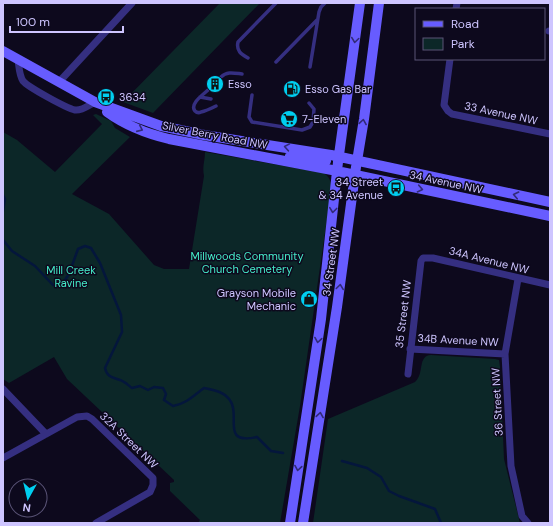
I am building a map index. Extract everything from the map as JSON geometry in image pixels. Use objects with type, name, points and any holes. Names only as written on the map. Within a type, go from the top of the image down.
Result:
[{"type":"main road","name":"34 Street NW","points":[[290,523],[321,319],[338,164],[360,3]]},
{"type":"main road","name":"34 Street NW","points":[[303,523],[337,307],[356,160],[364,119],[379,3]]},
{"type":"main road","name":"Silver Berry Road NW","points":[[3,51],[95,102],[119,119],[152,134],[169,139],[260,157],[338,164]]},
{"type":"main road","name":"Silver Berry Road NW","points":[[95,102],[161,126],[261,143],[338,164]]},
{"type":"main road","name":"34 Avenue NW","points":[[338,164],[356,160],[550,202]]},
{"type":"main road","name":"34 Avenue NW","points":[[338,164],[355,175],[550,216]]},
{"type":"street","points":[[59,82],[132,3]]},
{"type":"street","points":[[18,60],[20,75],[29,87],[75,110],[81,110],[95,102]]},
{"type":"street","name":"33 Avenue NW","points":[[450,60],[444,105],[452,114],[550,134]]},
{"type":"street","name":"34A Avenue NW","points":[[423,258],[433,258],[518,279],[550,285]]},
{"type":"street","name":"35 Street NW","points":[[408,374],[421,261],[423,258]]},
{"type":"street","name":"36 Street NW","points":[[518,279],[505,354],[511,466],[522,516],[528,523]]},
{"type":"street","name":"34B Avenue NW","points":[[410,349],[505,354]]},
{"type":"street","points":[[3,389],[46,434],[3,458]]},
{"type":"street","name":"32A Street NW","points":[[46,434],[77,416],[84,416],[92,419],[153,478],[154,485],[150,492],[96,523]]},
{"type":"lane","points":[[248,58],[239,53],[237,48],[238,42],[276,3]]},
{"type":"lane","points":[[310,67],[321,7],[325,3]]},
{"type":"lane","points":[[276,62],[318,20]]},
{"type":"lane","points":[[221,77],[225,73],[242,74]]},
{"type":"lane","points":[[208,90],[195,103],[195,111],[198,112],[216,106]]},
{"type":"lane","points":[[252,95],[249,114],[252,122],[302,130],[310,128],[313,122],[314,109],[309,103]]},
{"type":"lane","points":[[200,98],[211,99]]},
{"type":"green space","points":[[220,3],[260,3],[153,113],[123,102]]},
{"type":"green space","points":[[96,114],[111,121],[115,128],[130,137],[72,194],[109,214],[154,265],[164,269],[189,269],[204,176],[203,169],[205,152],[324,173],[330,180],[331,191],[300,406],[280,523],[198,523],[200,520],[170,491],[170,483],[174,482],[174,480],[67,379],[54,357],[9,383],[3,379],[3,132],[17,140],[55,172],[102,124],[93,115]]},
{"type":"green space","points":[[431,355],[499,360],[504,459],[520,523],[313,523],[328,419],[415,382],[420,374],[424,358]]},
{"type":"waterway","points":[[3,195],[5,199],[3,211]]},
{"type":"waterway","points":[[3,240],[12,251],[35,266],[53,285],[61,286],[69,274],[78,249],[85,246],[91,248],[100,263],[121,315],[122,332],[105,368],[109,375],[123,381],[132,388],[140,386],[148,390],[154,387],[163,388],[166,394],[164,400],[173,406],[186,401],[204,388],[219,392],[226,396],[231,402],[234,415],[235,433],[239,437],[257,437],[271,451],[283,453]]},
{"type":"waterway","points":[[342,461],[367,468],[381,477],[389,491],[435,509],[441,523]]},
{"type":"place","name":"Esso","points":[[215,84]]},
{"type":"place","name":"Esso Gas Bar","points":[[292,89]]},
{"type":"place","name":"3634","points":[[106,97]]},
{"type":"place","name":"7-Eleven","points":[[289,119]]},
{"type":"place","name":"34 Street & 34 Avenue","points":[[396,188]]},
{"type":"place","name":"Grayson Mobile Mechanic","points":[[309,299]]},
{"type":"park label","name":"Millwoods Community Church Cemetery","points":[[247,262]]},
{"type":"park label","name":"Mill Creek Ravine","points":[[71,276]]}]
